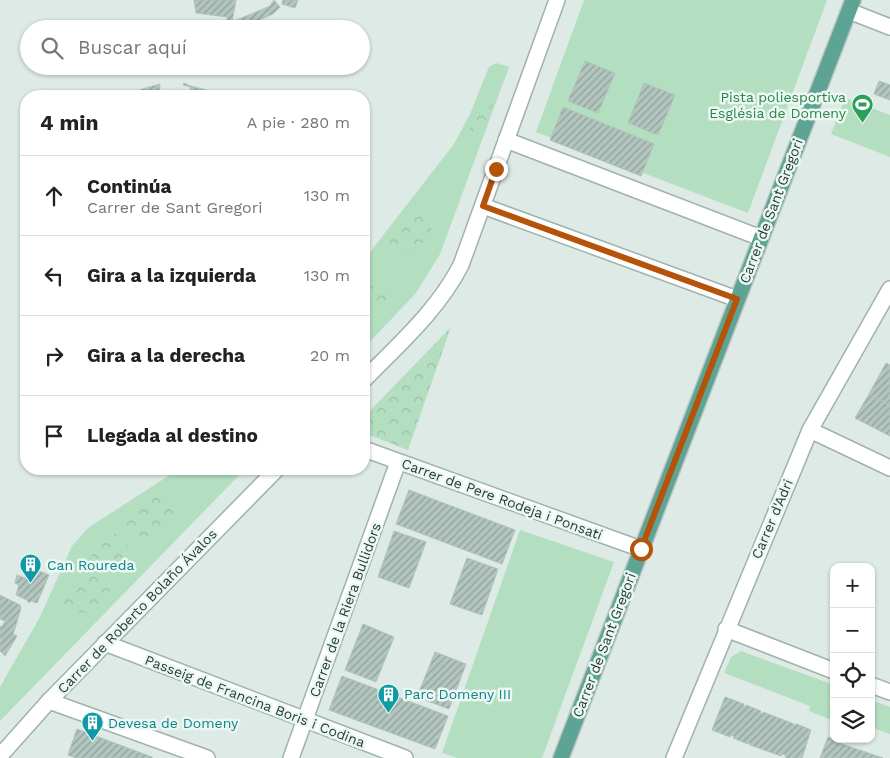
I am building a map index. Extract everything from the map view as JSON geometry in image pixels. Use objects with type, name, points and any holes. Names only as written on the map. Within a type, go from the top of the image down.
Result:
[{"type":"main road","name":"Carrer de Sant Gregori","points":[[561,758],[851,5]]},
{"type":"street","points":[[370,374],[426,317],[446,290],[465,254],[557,0]]},
{"type":"street","points":[[851,5],[890,27]]},
{"type":"street","points":[[506,140],[761,238]]},
{"type":"street","points":[[483,206],[737,299]]},
{"type":"street","name":"Carrer d'Adri","points":[[674,758],[810,430],[890,289]]},
{"type":"street","points":[[810,430],[890,468]]},
{"type":"street","name":"Carrer de Pere Rodeja i Ponsatí","points":[[370,451],[641,549]]},
{"type":"street","name":"Carrer de la Riera Bullidors","points":[[291,758],[398,462]]},
{"type":"street","name":"Carrer de Roberto Bolaño Ávalos","points":[[0,756],[49,701],[271,475]]},
{"type":"street","points":[[726,629],[830,669]]},
{"type":"street","name":"Passeig de Francina Boris i Codina","points":[[105,643],[405,758]]},
{"type":"street","points":[[875,686],[890,692]]},
{"type":"street","points":[[49,701],[207,758]]},
{"type":"green space","points":[[584,0],[827,0],[748,213],[536,132]]},
{"type":"green space","points":[[496,63],[509,67],[440,254],[416,293],[370,342],[370,252],[454,144],[470,114],[489,67]]},
{"type":"green space","points":[[493,89],[497,90],[484,134],[479,138],[470,129],[488,92]]},
{"type":"green space","name":"Pista poliesportiva Església de Domeny","points":[[845,98],[890,115],[890,157],[831,134]]},
{"type":"green space","points":[[418,200],[434,235],[409,252],[386,242]]},
{"type":"green space","points":[[385,277],[395,298],[383,313],[370,302],[370,286]]},
{"type":"green space","points":[[451,327],[408,450],[370,435],[370,411]]},
{"type":"green space","points":[[170,475],[239,475],[0,721],[0,687],[40,617],[72,546],[88,528]]},
{"type":"green space","points":[[152,494],[177,512],[144,541],[119,518]]},
{"type":"green space","points":[[520,530],[614,562],[542,758],[457,758],[442,753]]},
{"type":"green space","points":[[110,531],[129,543],[100,615],[53,608]]},
{"type":"green space","points":[[741,651],[830,684],[830,719],[809,711],[810,706],[724,673],[731,657]]},
{"type":"green space","points":[[875,701],[890,707],[890,734],[875,728]]},
{"type":"building","points":[[194,0],[236,0],[232,20],[227,20],[227,17],[196,13]]},
{"type":"building","points":[[274,0],[280,7],[273,14],[259,20],[237,20],[270,6]]},
{"type":"building","points":[[283,0],[298,0],[295,8],[282,4]]},
{"type":"building","points":[[585,61],[615,73],[598,113],[568,101]]},
{"type":"building","points":[[879,81],[890,85],[890,100],[874,94]]},
{"type":"building","points":[[184,83],[206,90],[190,90],[191,87],[183,85]]},
{"type":"building","points":[[644,83],[675,95],[658,135],[628,123]]},
{"type":"building","points":[[160,84],[160,90],[139,90]]},
{"type":"building","points":[[563,107],[654,144],[641,176],[550,140]]},
{"type":"building","points":[[886,363],[890,365],[890,405],[869,394]]},
{"type":"building","points":[[869,394],[890,405],[890,436],[855,418]]},
{"type":"building","points":[[409,490],[515,530],[502,564],[396,524]]},
{"type":"building","points":[[394,531],[426,542],[409,588],[378,577]]},
{"type":"building","points":[[467,558],[498,569],[482,615],[450,604]]},
{"type":"building","name":"Can Roureda","points":[[27,566],[49,575],[37,603],[31,601],[29,603],[27,600],[16,595],[19,585],[15,583],[17,575],[33,581],[35,577],[25,570]]},
{"type":"building","points":[[0,595],[20,605],[21,608],[16,625],[0,619]]},
{"type":"building","points":[[5,621],[16,625],[13,634],[17,636],[5,656],[0,651],[0,626],[2,627]]},
{"type":"building","name":"Parc Domeny III","points":[[363,624],[394,637],[376,682],[345,670]]},
{"type":"building","name":"Parc Domeny III","points":[[435,652],[466,664],[449,709],[417,697]]},
{"type":"building","name":"Parc Domeny III","points":[[342,676],[448,716],[435,749],[329,710]]},
{"type":"building","points":[[725,697],[744,704],[743,706],[745,707],[746,705],[761,711],[760,713],[763,714],[763,712],[794,724],[793,726],[797,724],[811,730],[802,758],[786,758],[785,755],[782,754],[781,756],[750,745],[749,741],[748,744],[733,738],[734,736],[731,735],[730,737],[712,730]]},
{"type":"building","name":"Devesa de Domeny","points":[[77,729],[152,758],[76,758],[68,755]]},
{"type":"building","points":[[828,737],[830,738],[830,743],[840,743],[883,758],[820,758]]},
{"type":"place","name":"Pista poliesportiva Església de Domeny","points":[[862,124]]},
{"type":"place","name":"Can Roureda","points":[[31,584]]},
{"type":"place","name":"Parc Domeny III","points":[[388,713]]},
{"type":"place","name":"Devesa de Domeny","points":[[92,742]]},
{"type":"route","points":[[496,169],[483,206],[737,299],[641,549]]}]
